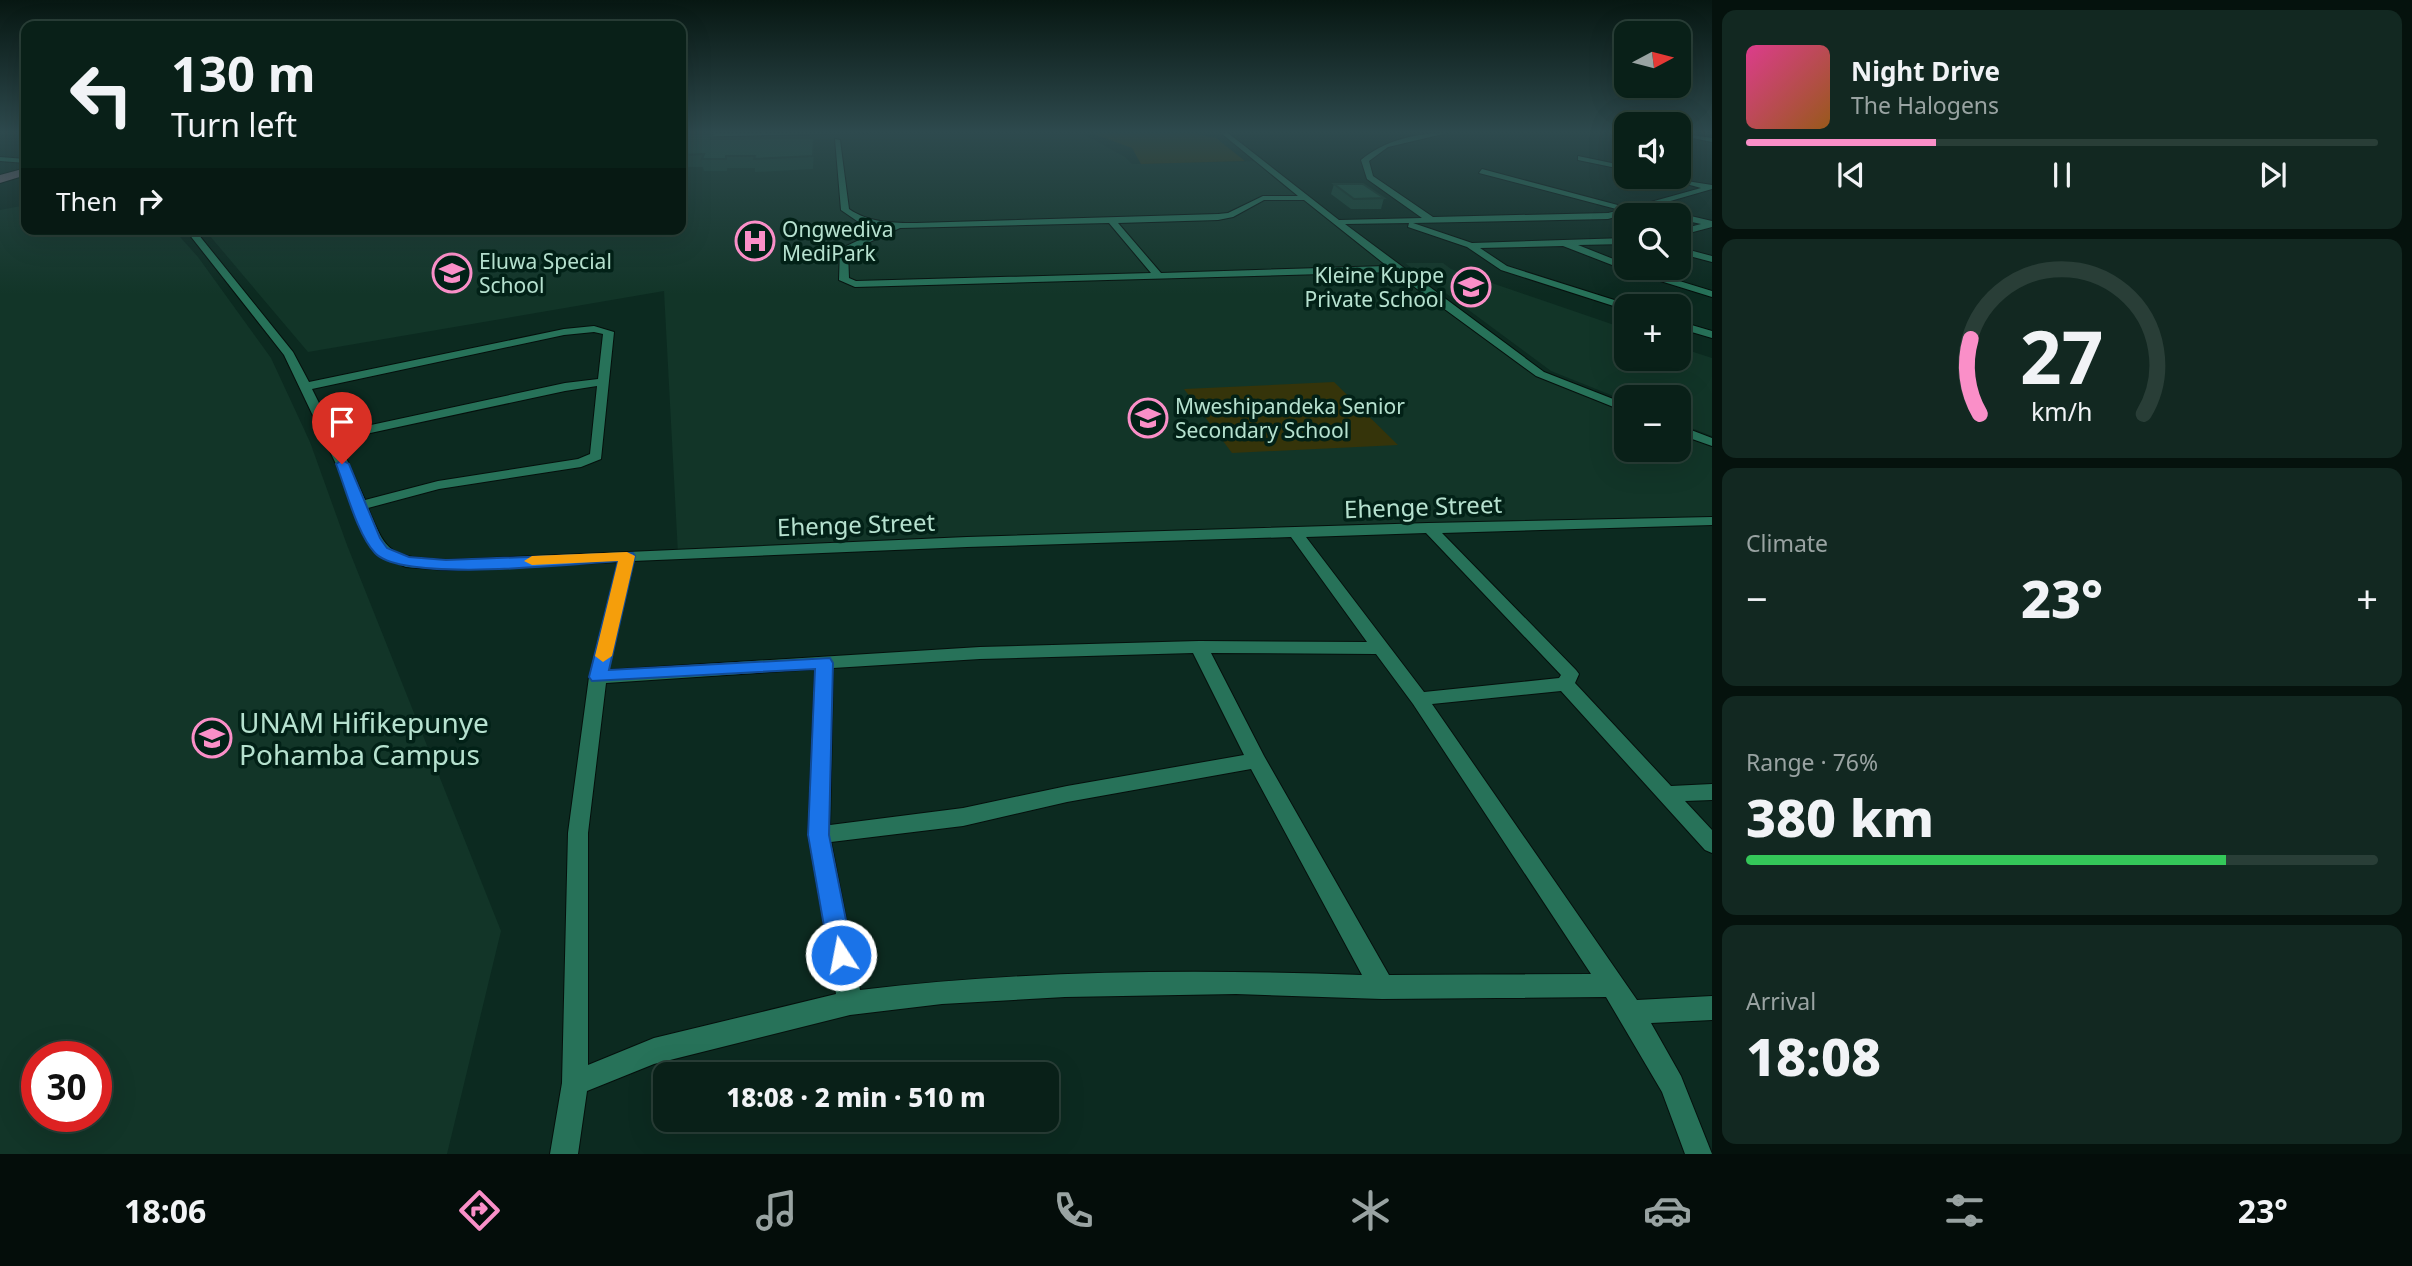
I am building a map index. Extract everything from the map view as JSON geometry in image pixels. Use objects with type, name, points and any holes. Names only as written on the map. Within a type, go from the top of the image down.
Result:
[{"type":"street","points":[[842,187],[845,209],[853,217],[916,226],[1222,217],[1263,198],[1307,198]]},
{"type":"street","points":[[1293,187],[1396,269],[1540,374],[1614,403]]},
{"type":"street","points":[[1384,187],[1431,220]]},
{"type":"street","points":[[1541,187],[1614,206]]},
{"type":"street","points":[[1659,203],[1711,188]]},
{"type":"street","points":[[1340,222],[1595,217],[1614,214]]},
{"type":"street","points":[[1111,220],[1160,277]]},
{"type":"street","points":[[1691,220],[1710,226]]},
{"type":"street","points":[[1398,221],[1471,246],[1614,240]]},
{"type":"street","points":[[899,225],[843,251],[844,280],[855,284],[1396,269]]},
{"type":"street","points":[[1691,230],[1710,226]]},
{"type":"street","name":"Ehenge Street","points":[[194,235],[289,354],[307,386],[359,506],[382,551],[406,562],[446,565],[1428,527],[1712,521]]},
{"type":"street","points":[[1562,242],[1614,262]]},
{"type":"street","points":[[1471,246],[1473,250],[1504,268],[1614,303]]},
{"type":"street","points":[[1691,253],[1712,259]]},
{"type":"street","points":[[1668,280],[1712,294]]},
{"type":"street","points":[[1691,328],[1712,335]]},
{"type":"street","points":[[307,386],[415,362],[594,329],[609,332],[596,456],[582,463],[438,485],[359,506]]},
{"type":"street","points":[[330,439],[565,387],[604,382]]},
{"type":"street","points":[[1691,434],[1712,442]]},
{"type":"street","points":[[1428,527],[1570,674],[1565,684]]},
{"type":"street","points":[[1296,533],[1419,699],[1631,1012],[1672,1085],[1699,1154]]},
{"type":"street","points":[[564,1154],[575,1083],[578,833],[598,677],[627,556]]},
{"type":"street","points":[[598,677],[980,653],[1199,647],[1380,648]]},
{"type":"street","points":[[1199,647],[1256,760],[1382,987]]},
{"type":"street","points":[[824,663],[819,835],[850,1003]]},
{"type":"street","points":[[1419,699],[1565,684]]},
{"type":"street","points":[[1565,684],[1712,844]]},
{"type":"street","points":[[819,835],[963,817],[1067,794],[1256,760]]},
{"type":"street","points":[[1666,794],[1712,792]]},
{"type":"street","points":[[575,1083],[654,1051],[850,1003],[942,992],[1065,985],[1236,982],[1382,987],[1612,985]]},
{"type":"street","points":[[1631,1012],[1712,1008]]},
{"type":"shaded area","name":"Mweshipandeka Senior Secondary School","points":[[686,187],[1294,187],[1540,374],[1614,403],[1614,462],[1691,462],[1691,434],[1712,442],[1712,521],[678,554],[664,291],[308,352],[209,235],[686,235]]},
{"type":"shaded area","name":"UNAM Hifikepunye Pohamba Campus","points":[[21,206],[21,235],[178,235],[198,257],[271,358],[310,442],[347,545],[501,931],[447,1154],[0,1154],[0,210]]},
{"type":"shaded area","points":[[1405,263],[1443,263],[1451,269],[1614,325],[1614,371],[1691,371],[1691,351],[1712,358],[1712,436],[1691,428],[1691,385],[1614,385],[1614,396],[1551,371]]},
{"type":"shaded area","points":[[1334,382],[1398,445],[1232,453],[1184,389]]},
{"type":"building","points":[[1338,187],[1367,187],[1384,198],[1354,199]]},
{"type":"slow traffic","points":[[532,561],[627,556],[603,656]]},
{"type":"place","name":"Ongwediva MediPark","points":[[755,241]]},
{"type":"place","name":"Eluwa Special School","points":[[452,273]]},
{"type":"place","name":"Kleine Kuppe Private School","points":[[1471,287]]},
{"type":"place","name":"Mweshipandeka Senior Secondary School","points":[[1148,418]]},
{"type":"place","name":"UNAM Hifikepunye Pohamba Campus","points":[[212,738]]},
{"type":"route","points":[[342,464],[373,539],[382,551],[406,562],[446,565],[627,556],[598,677],[824,663],[819,835],[841,955]]}]
